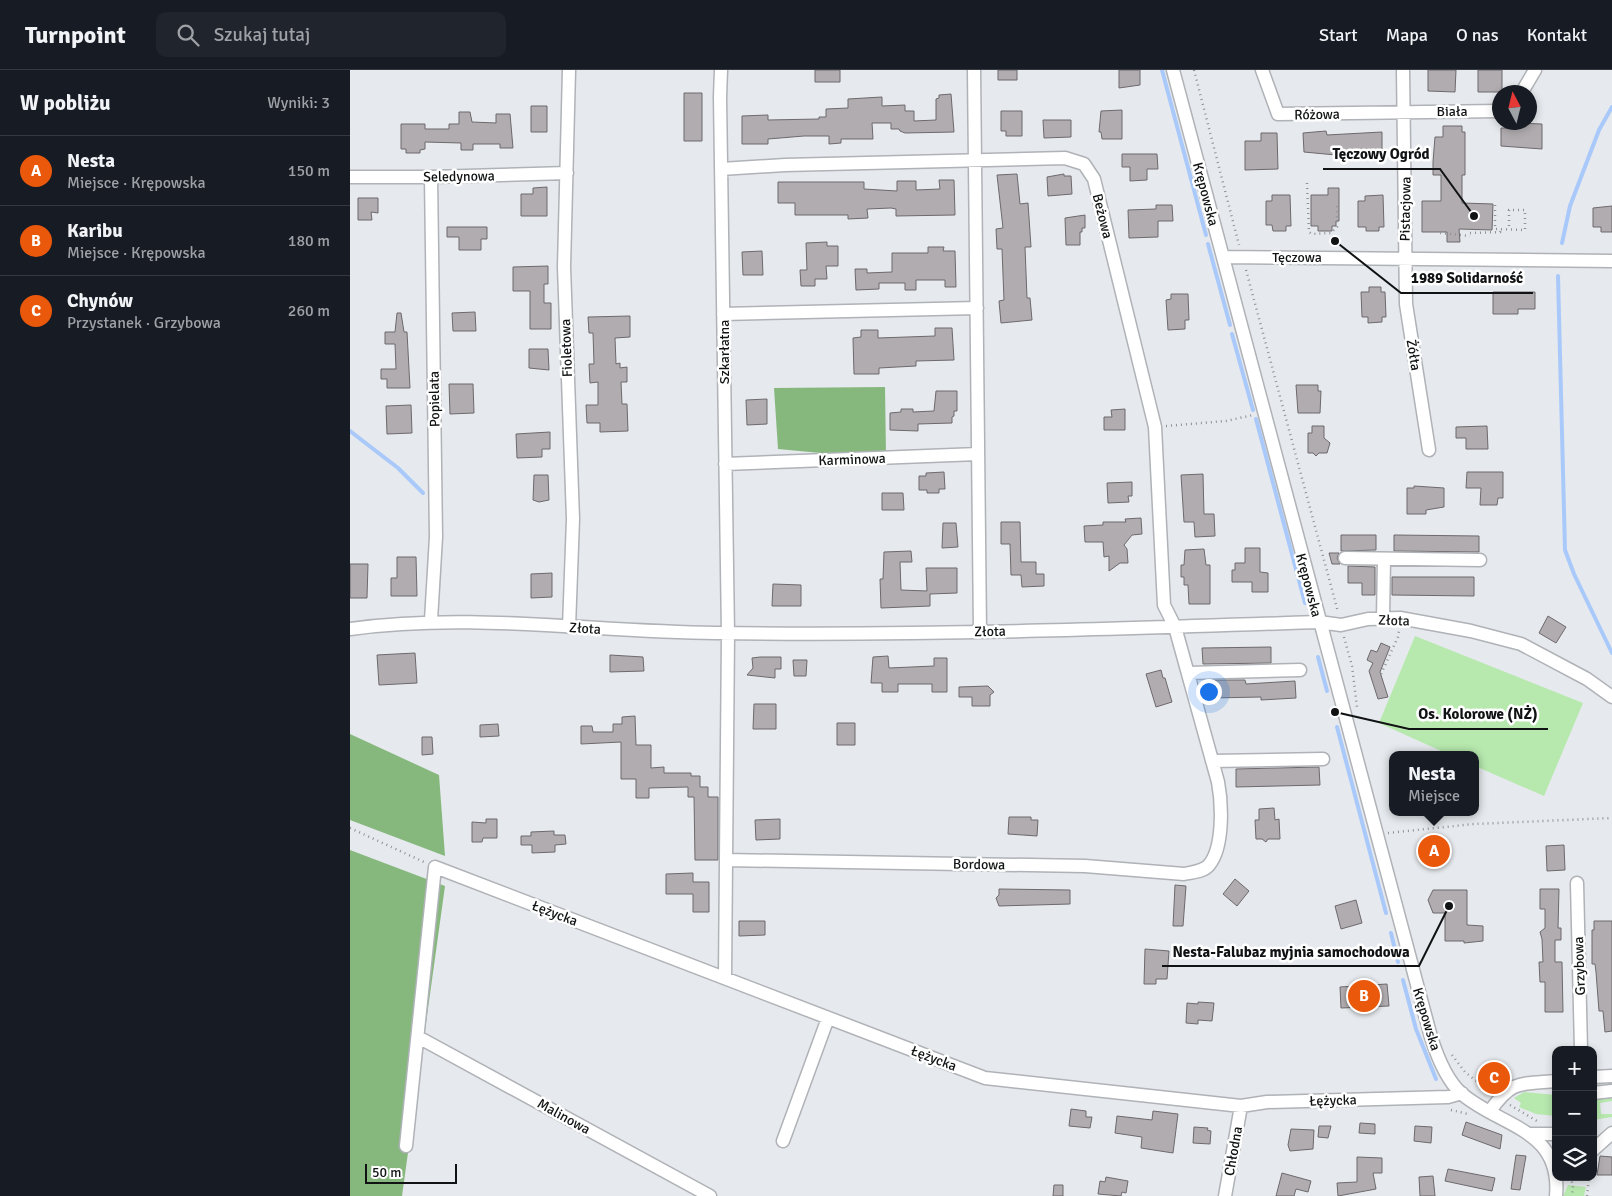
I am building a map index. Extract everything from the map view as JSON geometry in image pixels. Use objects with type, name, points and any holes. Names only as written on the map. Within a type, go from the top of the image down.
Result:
[{"type":"street","name":"Fioletowa","points":[[569,70],[568,173],[564,267],[573,519],[569,627]]},
{"type":"street","name":"Szkarłatna","points":[[721,70],[728,634]]},
{"type":"street","points":[[974,70],[980,632]]},
{"type":"street","name":"Krępowska","points":[[1173,70],[1431,1037],[1442,1065],[1462,1094]]},
{"type":"street","name":"Różowa","points":[[1262,70],[1278,114],[1404,112]]},
{"type":"street","name":"Pistacjowa","points":[[1403,70],[1404,259]]},
{"type":"street","points":[[1526,85],[1535,70]]},
{"type":"street","name":"Biała","points":[[1404,112],[1492,111]]},
{"type":"street","name":"Beżowa","points":[[721,169],[975,159],[1065,158],[1084,164],[1094,179],[1155,427],[1164,605],[1175,627]]},
{"type":"street","name":"Seledynowa","points":[[350,177],[430,178],[568,173]]},
{"type":"street","name":"Popielata","points":[[430,178],[436,537],[431,620]]},
{"type":"street","name":"Tęczowa","points":[[1223,257],[1612,261]]},
{"type":"street","name":"Żółta","points":[[1404,259],[1406,304],[1429,450]]},
{"type":"street","points":[[724,314],[977,308]]},
{"type":"street","name":"Karminowa","points":[[725,464],[978,454]]},
{"type":"street","points":[[1345,558],[1480,560]]},
{"type":"street","points":[[1383,618],[1384,559]]},
{"type":"street","name":"Złota","points":[[350,628],[431,620],[631,631],[728,634],[980,632],[1319,622],[1341,625],[1358,620],[1400,618],[1439,624],[1521,644],[1587,679],[1612,697]]},
{"type":"street","name":"Bordowa","points":[[726,860],[1085,866],[1184,874],[1200,872],[1209,865],[1216,849],[1221,820],[1221,800],[1175,627]]},
{"type":"street","points":[[725,978],[728,634]]},
{"type":"street","points":[[1188,674],[1300,670]]},
{"type":"street","points":[[1212,761],[1323,760]]},
{"type":"street","points":[[406,1146],[435,867]]},
{"type":"street","name":"Łężycka","points":[[435,867],[985,1078],[1241,1106],[1267,1102],[1448,1097],[1462,1094]]},
{"type":"street","name":"Grzybowa","points":[[1577,883],[1581,1046]]},
{"type":"street","points":[[783,1141],[828,1018]]},
{"type":"street","name":"Malinowa","points":[[418,1037],[710,1196]]},
{"type":"street","points":[[1597,1077],[1612,1076]]},
{"type":"street","points":[[1490,1111],[1505,1091],[1514,1085],[1552,1081]]},
{"type":"street","points":[[1541,1082],[1552,1085]]},
{"type":"street","points":[[1597,1093],[1612,1091]]},
{"type":"street","points":[[1462,1094],[1531,1134],[1540,1142],[1550,1156],[1556,1192]]},
{"type":"street","name":"Chłodna","points":[[1225,1196],[1241,1106]]},
{"type":"street","points":[[1531,1134],[1552,1134]]},
{"type":"street","points":[[1597,1135],[1610,1134]]},
{"type":"street","points":[[1597,1146],[1610,1134]]},
{"type":"street","points":[[1556,1192],[1565,1181]]},
{"type":"path","points":[[1307,183],[1309,232],[1319,234],[1331,232],[1337,227],[1337,205]]},
{"type":"path","points":[[1495,205],[1495,229],[1525,230],[1525,210],[1510,210],[1509,229]]},
{"type":"path","points":[[1440,233],[1500,232],[1500,229]]},
{"type":"path","points":[[1155,427],[1226,421],[1264,413]]},
{"type":"path","points":[[1380,674],[1398,633]]},
{"type":"path","points":[[1376,834],[1474,824],[1612,818]]},
{"type":"path","points":[[350,828],[435,867]]},
{"type":"path","points":[[1570,1181],[1573,1185],[1572,1196]]},
{"type":"path","points":[[1587,1196],[1589,1181]]},
{"type":"green space","points":[[885,387],[886,455],[863,457],[778,449],[774,388]]},
{"type":"green space","points":[[1415,636],[1583,703],[1544,796],[1479,768],[1479,751],[1441,751],[1379,723]]},
{"type":"green space","points":[[350,734],[439,775],[445,856],[350,820]]},
{"type":"green space","points":[[350,850],[445,886],[402,1196],[350,1196]]},
{"type":"green space","points":[[1524,1092],[1552,1095],[1552,1116],[1536,1114],[1519,1107],[1521,1103],[1514,1098]]},
{"type":"green space","points":[[1612,1096],[1612,1101],[1600,1103],[1601,1114],[1612,1114],[1612,1117],[1597,1119],[1597,1097]]},
{"type":"green space","points":[[1568,1185],[1586,1187],[1584,1196],[1563,1196]]},
{"type":"building","points":[[815,70],[840,70],[840,82],[815,82]]},
{"type":"building","points":[[998,70],[1017,70],[1017,80],[998,80]]},
{"type":"building","points":[[1119,70],[1140,70],[1140,85],[1119,88]]},
{"type":"building","points":[[1428,70],[1456,70],[1455,92],[1428,91]]},
{"type":"building","points":[[1478,70],[1502,70],[1502,85],[1492,85],[1492,92],[1478,92]]},
{"type":"building","points":[[684,93],[702,93],[702,141],[684,141]]},
{"type":"building","points":[[951,94],[954,132],[905,133],[899,129],[891,129],[891,123],[872,123],[873,139],[841,139],[841,143],[829,144],[829,136],[804,136],[768,139],[768,144],[742,144],[742,116],[768,115],[768,120],[819,119],[819,117],[826,117],[826,109],[848,108],[848,99],[882,97],[882,106],[905,105],[905,111],[914,111],[914,121],[936,120],[936,99],[939,98],[939,95]]},
{"type":"building","points":[[531,106],[547,106],[547,132],[531,132]]},
{"type":"building","points":[[1122,110],[1122,139],[1102,139],[1101,132],[1099,132],[1101,111]]},
{"type":"building","points":[[1001,111],[1022,111],[1022,136],[1006,136],[1006,131],[1001,131]]},
{"type":"building","points":[[459,112],[470,112],[472,122],[496,123],[496,114],[510,114],[513,148],[500,148],[500,144],[473,144],[473,150],[461,150],[461,143],[425,142],[425,149],[420,150],[420,153],[406,153],[406,149],[401,149],[401,124],[425,124],[425,129],[449,129],[449,124],[459,124]]},
{"type":"building","points":[[1043,120],[1071,120],[1071,137],[1044,138]]},
{"type":"building","points":[[1537,124],[1542,124],[1542,149],[1501,146],[1501,130],[1537,130]]},
{"type":"building","points":[[1443,126],[1462,126],[1462,132],[1465,132],[1465,175],[1462,175],[1462,203],[1493,204],[1492,230],[1459,229],[1460,242],[1447,242],[1447,232],[1422,232],[1422,201],[1441,201],[1441,175],[1433,175],[1433,162],[1435,137],[1443,137]]},
{"type":"building","points":[[1326,131],[1327,135],[1382,132],[1382,153],[1336,153],[1336,155],[1304,152],[1303,133]]},
{"type":"building","points":[[1261,133],[1277,133],[1278,169],[1245,170],[1245,141],[1261,141]]},
{"type":"building","points":[[1122,154],[1157,154],[1158,169],[1147,169],[1147,180],[1130,181],[1130,167],[1122,167]]},
{"type":"building","points":[[1017,174],[1020,204],[1028,203],[1031,247],[1025,247],[1027,298],[1030,298],[1032,320],[1001,323],[999,301],[1004,300],[1002,249],[997,249],[996,229],[1003,228],[997,175]]},
{"type":"building","points":[[1064,174],[1064,176],[1071,176],[1072,194],[1048,196],[1047,177]]},
{"type":"building","points":[[939,180],[954,180],[955,215],[896,216],[896,209],[891,208],[867,209],[868,218],[848,219],[848,215],[795,215],[795,203],[778,203],[778,182],[864,182],[864,189],[897,191],[897,181],[916,181],[916,190],[940,189]]},
{"type":"building","points":[[547,187],[547,216],[521,216],[521,194],[533,194],[533,188]]},
{"type":"building","points":[[1328,188],[1339,188],[1339,221],[1336,221],[1336,226],[1332,226],[1332,231],[1318,231],[1318,226],[1311,226],[1311,195],[1328,195]]},
{"type":"building","points":[[1272,195],[1290,195],[1291,226],[1286,226],[1286,231],[1273,231],[1272,225],[1266,225],[1266,201],[1272,201]]},
{"type":"building","points":[[1383,195],[1384,227],[1379,227],[1379,231],[1366,231],[1366,227],[1358,227],[1358,201],[1365,201],[1365,196]]},
{"type":"building","points":[[358,198],[378,198],[378,213],[371,212],[372,220],[358,220]]},
{"type":"building","points":[[1156,205],[1172,205],[1173,221],[1158,221],[1158,237],[1129,238],[1128,210],[1156,209]]},
{"type":"building","points":[[1612,206],[1612,232],[1601,232],[1601,227],[1593,227],[1593,208]]},
{"type":"building","points":[[1085,215],[1085,228],[1082,228],[1082,232],[1080,232],[1080,245],[1066,245],[1065,218]]},
{"type":"building","points":[[447,227],[487,227],[487,239],[481,239],[481,250],[459,250],[459,237],[447,237]]},
{"type":"building","points":[[827,242],[827,246],[838,246],[838,266],[826,266],[827,279],[815,279],[815,286],[801,286],[800,270],[807,270],[806,243]]},
{"type":"building","points":[[928,247],[944,247],[943,251],[955,251],[956,287],[945,287],[945,280],[916,280],[916,290],[905,290],[905,283],[879,283],[879,289],[856,290],[855,269],[867,269],[867,273],[892,272],[892,253],[928,253]]},
{"type":"building","points":[[762,251],[763,275],[743,275],[742,252]]},
{"type":"building","points":[[548,266],[548,284],[544,284],[544,303],[551,303],[551,329],[530,329],[530,291],[513,291],[513,267]]},
{"type":"building","points":[[1369,287],[1381,287],[1381,292],[1385,292],[1386,317],[1382,317],[1382,322],[1368,323],[1368,317],[1362,317],[1361,292],[1369,292]]},
{"type":"building","points":[[1493,292],[1535,292],[1535,309],[1518,309],[1518,314],[1493,314]]},
{"type":"building","points":[[1171,294],[1188,294],[1189,320],[1185,320],[1185,329],[1168,330],[1166,300],[1171,299]]},
{"type":"building","points":[[475,312],[476,331],[453,331],[452,313]]},
{"type":"building","points":[[397,313],[401,313],[404,332],[407,332],[410,388],[387,388],[387,379],[381,379],[381,369],[396,369],[395,344],[385,344],[385,332],[395,332]]},
{"type":"building","points":[[630,316],[630,337],[615,338],[616,364],[620,363],[620,368],[627,367],[627,382],[621,382],[622,404],[627,404],[628,431],[600,432],[600,423],[587,423],[586,405],[598,405],[598,382],[590,383],[589,364],[594,364],[593,333],[589,333],[588,317]]},
{"type":"building","points":[[935,328],[952,328],[954,360],[916,361],[916,366],[879,368],[879,374],[854,374],[853,338],[861,337],[861,330],[878,330],[878,338],[935,336]]},
{"type":"building","points":[[529,349],[548,349],[549,370],[529,368]]},
{"type":"building","points":[[449,384],[473,384],[474,413],[450,414]]},
{"type":"building","points":[[1296,385],[1318,385],[1318,391],[1321,391],[1320,413],[1298,413]]},
{"type":"building","points":[[936,391],[957,391],[957,411],[954,411],[952,423],[918,424],[918,431],[890,430],[890,413],[901,412],[901,409],[913,409],[913,412],[934,411]]},
{"type":"building","points":[[767,399],[767,424],[747,425],[746,400]]},
{"type":"building","points":[[411,405],[412,433],[387,434],[386,406]]},
{"type":"building","points":[[1125,409],[1125,430],[1104,430],[1104,417],[1112,417],[1111,410]]},
{"type":"building","points":[[1312,426],[1324,426],[1324,438],[1330,443],[1327,453],[1319,453],[1316,456],[1313,453],[1308,453],[1308,433],[1312,433]]},
{"type":"building","points":[[1487,426],[1488,449],[1466,449],[1466,438],[1456,438],[1456,427]]},
{"type":"building","points":[[550,432],[550,449],[542,449],[542,457],[517,458],[516,434]]},
{"type":"building","points":[[944,472],[945,489],[939,489],[939,493],[927,493],[927,490],[919,490],[919,476],[926,476],[926,473]]},
{"type":"building","points":[[1467,472],[1503,472],[1503,498],[1498,498],[1497,505],[1480,505],[1481,488],[1466,488]]},
{"type":"building","points":[[1203,474],[1204,514],[1214,514],[1215,536],[1195,537],[1194,522],[1184,522],[1181,475]]},
{"type":"building","points":[[534,475],[548,475],[549,500],[539,502],[533,500]]},
{"type":"building","points":[[1132,482],[1132,496],[1128,496],[1129,502],[1108,503],[1107,483]]},
{"type":"building","points":[[1414,486],[1444,488],[1444,507],[1426,510],[1426,514],[1407,514],[1407,488],[1414,488]]},
{"type":"building","points":[[882,493],[903,493],[904,510],[882,510]]},
{"type":"building","points":[[1141,518],[1142,534],[1132,535],[1124,545],[1127,549],[1128,563],[1120,563],[1109,571],[1109,556],[1104,557],[1103,542],[1085,542],[1084,526],[1103,525],[1103,522],[1126,522],[1125,519]]},
{"type":"building","points":[[1001,522],[1020,522],[1021,562],[1036,562],[1036,574],[1044,574],[1044,586],[1022,587],[1021,575],[1011,575],[1010,544],[1001,544]]},
{"type":"building","points":[[943,523],[956,523],[958,547],[942,548]]},
{"type":"building","points":[[1341,535],[1376,535],[1376,550],[1341,551]]},
{"type":"building","points":[[1394,535],[1479,536],[1479,552],[1394,551]]},
{"type":"building","points":[[1245,548],[1260,548],[1260,572],[1268,573],[1268,592],[1252,592],[1252,582],[1232,582],[1232,570],[1235,570],[1235,563],[1245,563]]},
{"type":"building","points":[[1204,549],[1206,565],[1210,565],[1210,604],[1189,604],[1188,585],[1184,585],[1184,577],[1181,577],[1181,565],[1184,565],[1185,550]]},
{"type":"building","points":[[911,551],[912,562],[900,562],[901,590],[927,591],[926,568],[957,568],[957,593],[930,594],[930,606],[881,608],[880,579],[883,579],[884,552]]},
{"type":"building","points":[[1329,553],[1339,553],[1337,558],[1340,564],[1332,564]]},
{"type":"building","points":[[397,557],[416,557],[417,596],[391,596],[391,578],[397,578]]},
{"type":"building","points":[[350,564],[368,564],[367,598],[350,598]]},
{"type":"building","points":[[1348,566],[1375,567],[1375,595],[1362,595],[1362,583],[1348,583]]},
{"type":"building","points":[[552,573],[552,597],[531,598],[531,574]]},
{"type":"building","points":[[1392,577],[1474,577],[1474,596],[1392,595]]},
{"type":"building","points":[[773,584],[801,585],[801,606],[772,606]]},
{"type":"building","points":[[1548,616],[1566,627],[1556,643],[1539,633]]},
{"type":"building","points":[[1381,643],[1390,647],[1380,672],[1388,697],[1378,699],[1369,671],[1373,663],[1367,660],[1371,650],[1377,652]]},
{"type":"building","points":[[1271,647],[1271,663],[1203,664],[1202,648]]},
{"type":"building","points":[[415,653],[417,683],[379,685],[377,655]]},
{"type":"building","points":[[610,655],[643,657],[644,671],[610,672]]},
{"type":"building","points":[[888,656],[889,668],[934,666],[934,658],[947,658],[947,692],[932,692],[932,684],[898,684],[898,692],[882,692],[882,683],[871,683],[873,657]]},
{"type":"building","points":[[781,657],[781,669],[775,669],[775,678],[747,675],[753,668],[752,658]]},
{"type":"building","points":[[793,660],[807,660],[806,676],[794,676]]},
{"type":"building","points":[[1161,670],[1172,702],[1156,707],[1146,674]]},
{"type":"building","points":[[1212,680],[1245,680],[1246,684],[1295,681],[1296,698],[1261,700],[1261,697],[1212,698]]},
{"type":"building","points":[[988,686],[994,692],[990,695],[990,706],[972,706],[972,697],[959,697],[959,687]]},
{"type":"building","points":[[754,704],[776,704],[776,729],[753,729]]},
{"type":"building","points":[[635,716],[636,745],[651,745],[651,768],[664,767],[664,773],[691,773],[691,776],[700,776],[700,787],[708,787],[708,797],[718,797],[718,860],[695,860],[694,797],[688,797],[688,787],[649,788],[649,798],[636,798],[636,779],[621,779],[621,742],[581,744],[581,726],[592,726],[593,732],[613,732],[613,724],[622,724],[622,717]]},
{"type":"building","points":[[837,723],[855,723],[855,745],[837,745]]},
{"type":"building","points":[[498,724],[499,736],[480,737],[480,725]]},
{"type":"building","points":[[422,737],[432,737],[433,754],[422,755]]},
{"type":"building","points":[[1319,767],[1320,785],[1236,787],[1236,769]]},
{"type":"building","points":[[1274,808],[1275,820],[1279,819],[1280,839],[1268,839],[1266,842],[1262,839],[1256,839],[1255,820],[1259,820],[1259,809]]},
{"type":"building","points":[[1009,817],[1031,817],[1031,820],[1038,820],[1037,836],[1008,834]]},
{"type":"building","points":[[486,819],[497,819],[497,838],[483,838],[482,842],[472,842],[472,822],[486,823]]},
{"type":"building","points":[[780,819],[780,839],[756,840],[755,820]]},
{"type":"building","points":[[554,831],[554,835],[565,835],[566,844],[555,845],[555,852],[532,853],[532,845],[521,845],[521,836],[531,836],[531,832]]},
{"type":"building","points":[[1446,845],[1446,857],[1421,858],[1421,846]]},
{"type":"building","points":[[1564,845],[1565,870],[1547,871],[1546,846]]},
{"type":"building","points":[[693,873],[693,882],[709,882],[709,912],[693,912],[693,894],[666,894],[666,874]]},
{"type":"building","points":[[1235,879],[1249,891],[1237,906],[1223,894]]},
{"type":"building","points":[[1175,885],[1186,886],[1183,926],[1173,926]]},
{"type":"building","points":[[999,889],[1070,890],[1070,904],[999,906],[996,898],[999,895]]},
{"type":"building","points":[[1540,889],[1559,889],[1558,928],[1561,928],[1561,940],[1555,940],[1555,962],[1562,962],[1563,1012],[1545,1012],[1545,982],[1540,982],[1539,962],[1543,962],[1540,932],[1545,928],[1545,909],[1540,909]]},
{"type":"building","points":[[1433,890],[1467,890],[1467,925],[1483,926],[1483,941],[1464,943],[1464,941],[1445,941],[1445,913],[1433,913],[1428,900]]},
{"type":"building","points":[[1356,900],[1362,923],[1341,929],[1335,906]]},
{"type":"building","points":[[739,921],[765,921],[765,935],[739,936]]},
{"type":"building","points":[[1594,921],[1612,921],[1612,1031],[1605,1032],[1603,1011],[1599,1011],[1595,964],[1592,964],[1592,930],[1594,930]]},
{"type":"building","points":[[1145,949],[1169,951],[1167,979],[1156,979],[1156,984],[1144,984]]},
{"type":"building","points":[[1387,984],[1389,1006],[1341,1008],[1340,987]]},
{"type":"building","points":[[1198,1002],[1214,1003],[1212,1021],[1198,1020],[1198,1024],[1186,1023],[1187,1003],[1198,1004]]},
{"type":"building","points":[[1071,1109],[1086,1111],[1086,1117],[1092,1117],[1090,1128],[1069,1126]]},
{"type":"building","points":[[1153,1111],[1178,1114],[1173,1153],[1141,1148],[1142,1137],[1115,1133],[1117,1116],[1152,1120]]},
{"type":"building","points":[[1466,1122],[1502,1135],[1500,1149],[1462,1135]]},
{"type":"building","points":[[1360,1123],[1375,1124],[1375,1134],[1359,1133]]},
{"type":"building","points":[[1319,1126],[1331,1126],[1328,1138],[1318,1137]]},
{"type":"building","points":[[1415,1126],[1432,1127],[1431,1143],[1414,1141]]},
{"type":"building","points":[[1194,1127],[1208,1128],[1207,1130],[1211,1131],[1210,1144],[1193,1143]]},
{"type":"building","points":[[1291,1129],[1314,1130],[1313,1149],[1290,1151],[1288,1145]]},
{"type":"building","points":[[1516,1155],[1526,1156],[1520,1190],[1511,1189]]},
{"type":"building","points":[[1600,1156],[1612,1157],[1612,1175],[1597,1175]]},
{"type":"building","points":[[1357,1157],[1382,1158],[1382,1173],[1373,1173],[1376,1189],[1338,1196],[1337,1183],[1357,1182]]},
{"type":"building","points":[[1448,1169],[1495,1178],[1492,1191],[1445,1181]]},
{"type":"building","points":[[1282,1173],[1311,1181],[1308,1192],[1296,1189],[1294,1196],[1276,1196]]},
{"type":"building","points":[[1433,1176],[1435,1196],[1420,1196],[1419,1177]]},
{"type":"building","points":[[1106,1177],[1128,1181],[1126,1193],[1122,1192],[1121,1196],[1098,1194],[1100,1181],[1105,1182]]},
{"type":"building","points":[[1054,1185],[1063,1185],[1063,1196],[1053,1196]]},
{"type":"waterway","points":[[1162,70],[1206,235]]},
{"type":"waterway","points":[[1562,243],[1570,206],[1599,130],[1612,107]]},
{"type":"waterway","points":[[1208,244],[1230,325]]},
{"type":"waterway","points":[[1558,276],[1565,550],[1574,574],[1612,653]]},
{"type":"waterway","points":[[1232,334],[1253,410]]},
{"type":"waterway","points":[[1256,419],[1305,603]]},
{"type":"waterway","points":[[350,431],[398,468],[423,493]]},
{"type":"waterway","points":[[1318,657],[1327,691]]},
{"type":"waterway","points":[[1337,727],[1386,913]]},
{"type":"waterway","points":[[1391,933],[1398,962]]},
{"type":"waterway","points":[[1403,980],[1416,1029],[1436,1079]]},
{"type":"place","name":"Tęczowy Ogród","points":[[1474,216]]},
{"type":"place","name":"1989 Solidarność","points":[[1335,241]]},
{"type":"place","name":"Os. Kolorowe (NŻ)","points":[[1335,712]]},
{"type":"place","name":"Nesta","points":[[1434,851]]},
{"type":"place","name":"Nesta-Falubaz myjnia samochodowa","points":[[1449,906]]},
{"type":"place","name":"Karibu","points":[[1364,996]]},
{"type":"place","name":"Chynów","points":[[1494,1078]]}]
